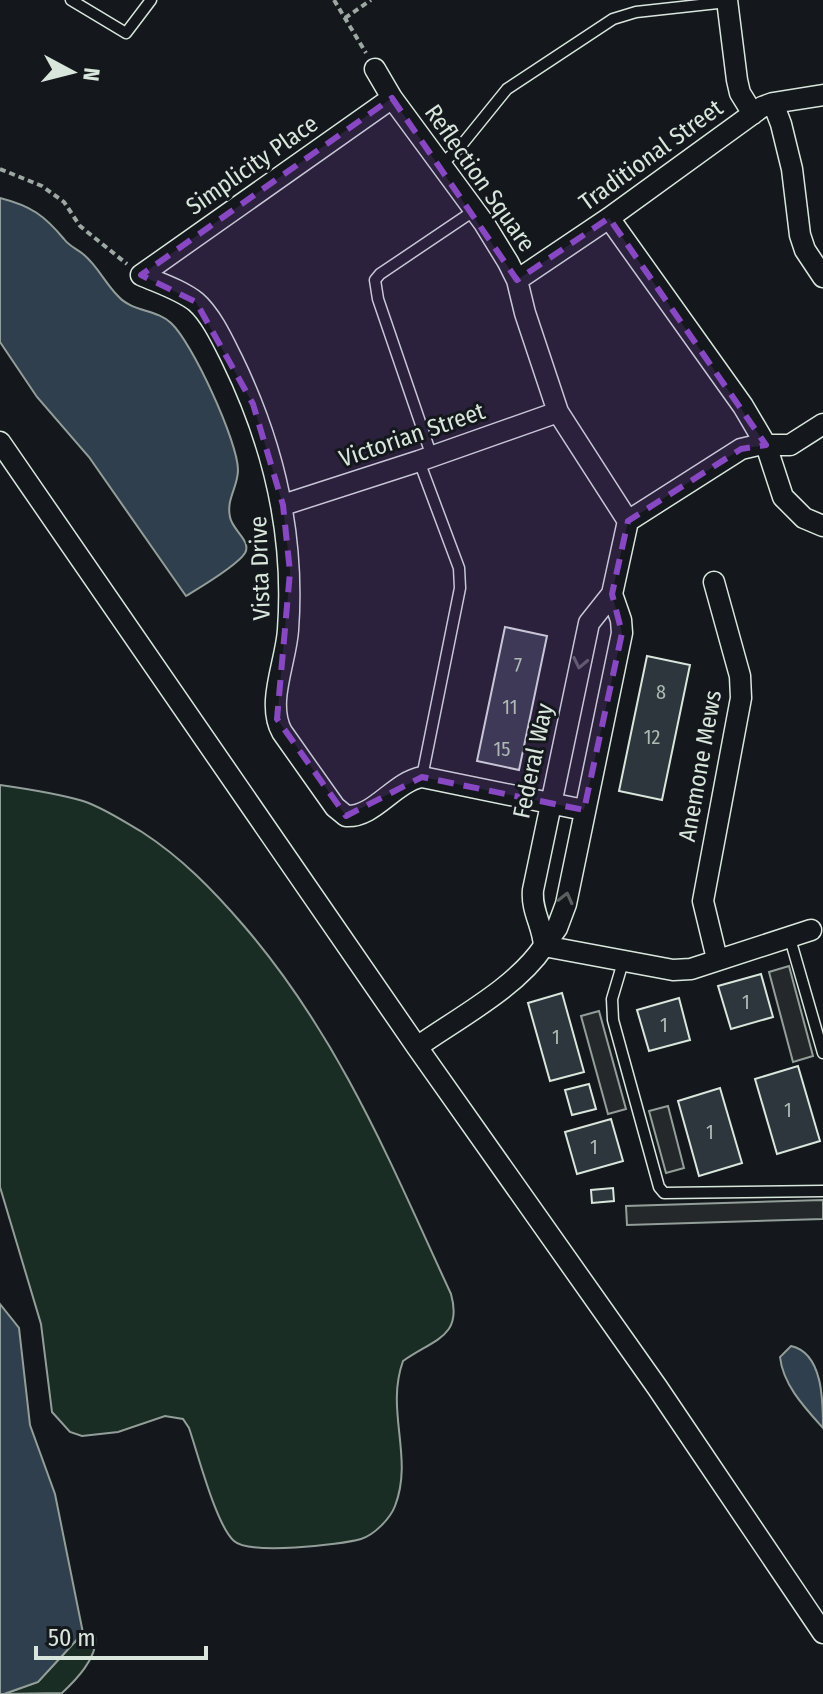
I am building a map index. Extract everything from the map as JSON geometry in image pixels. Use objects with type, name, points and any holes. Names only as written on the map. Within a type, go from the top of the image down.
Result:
[{"type":"street","points":[[727,1],[737,80],[740,93],[753,114]]},
{"type":"street","name":"Reflection Square","points":[[375,69],[392,98],[475,210],[517,280],[558,412],[628,521]]},
{"type":"street","name":"Traditional Street","points":[[517,280],[753,114],[773,103],[823,95]]},
{"type":"street","name":"Simplicity Place","points":[[141,275],[392,98]]},
{"type":"street","points":[[773,103],[792,169],[800,235],[805,250],[823,277]]},
{"type":"street","points":[[609,218],[743,406],[766,445],[783,497],[804,518],[823,526]]},
{"type":"street","name":"Vista Drive","points":[[141,275],[196,302],[228,351],[253,404],[283,505],[290,584],[288,632],[277,701],[278,725],[328,798],[346,816],[365,812],[405,782],[422,777]]},
{"type":"street","name":"Victorian Street","points":[[283,505],[558,412]]},
{"type":"street","points":[[628,521],[741,449],[790,445],[823,424]]},
{"type":"street","points":[[0,442],[417,1047],[657,1387],[823,1633]]},
{"type":"street","name":"Federal Way","points":[[544,946],[543,932],[534,914],[532,900],[550,804],[589,623],[612,594],[628,521]]},
{"type":"street","name":"Anemone Mews","points":[[714,582],[740,676],[741,698],[703,901],[717,959]]},
{"type":"street","name":"Federal Way","points":[[417,1047],[504,987],[532,963],[557,928],[566,904],[622,633],[612,594]]},
{"type":"street","points":[[422,777],[584,810]]},
{"type":"street","points":[[544,946],[673,970],[691,969],[811,930]]},
{"type":"lane","points":[[71,0],[126,33],[151,0]]},
{"type":"lane","points":[[441,165],[460,147],[507,89],[613,19],[636,12],[727,1]]},
{"type":"lane","points":[[422,777],[460,588],[459,568],[374,289],[375,280],[380,274],[475,210]]},
{"type":"lane","points":[[789,935],[823,1053]]},
{"type":"lane","points":[[623,962],[612,999],[613,1020],[659,1187],[664,1193],[823,1191]]},
{"type":"path","points":[[334,0],[375,69]]},
{"type":"path","points":[[345,18],[371,0]]},
{"type":"path","points":[[0,169],[42,186],[64,202],[80,226],[141,275]]},
{"type":"highlighted area","points":[[392,98],[517,280],[609,218],[766,445],[741,449],[628,521],[612,594],[622,633],[584,810],[422,777],[346,816],[277,719],[290,572],[283,505],[253,404],[196,302],[141,275]]},
{"type":"green space","points":[[0,785],[63,796],[98,807],[157,842],[196,875],[244,926],[308,1012],[361,1102],[384,1149],[451,1294],[454,1308],[453,1320],[443,1335],[403,1361],[397,1398],[402,1470],[400,1488],[389,1516],[366,1537],[295,1548],[243,1545],[227,1533],[183,1419],[165,1416],[118,1432],[82,1436],[70,1432],[52,1412],[41,1324],[0,1187]]},
{"type":"green space","points":[[83,1633],[91,1633],[96,1638],[93,1653],[79,1675],[62,1693],[4,1694],[38,1682]]},
{"type":"shaded area","points":[[789,966],[813,1056],[793,1062],[769,972]]},
{"type":"shaded area","points":[[599,1011],[626,1109],[608,1114],[581,1016]]},
{"type":"shaded area","points":[[668,1106],[684,1168],[666,1173],[649,1111]]},
{"type":"shaded area","points":[[823,1200],[823,1219],[627,1225],[626,1206]]},
{"type":"water","points":[[0,198],[29,208],[43,218],[68,244],[88,258],[124,301],[171,323],[190,350],[212,393],[236,456],[238,470],[229,511],[246,549],[234,564],[186,596],[89,457],[37,397],[0,342]]},
{"type":"water","points":[[0,1304],[19,1328],[30,1425],[55,1494],[83,1633],[38,1682],[4,1694],[0,1694]]},
{"type":"water","points":[[791,1346],[802,1350],[815,1368],[821,1392],[823,1428],[796,1396],[785,1377],[780,1357]]},
{"type":"building","points":[[505,627],[547,636],[519,770],[477,761]]},
{"type":"building","points":[[647,656],[690,665],[662,800],[619,791]]},
{"type":"building","points":[[761,974],[773,1017],[731,1029],[718,986]]},
{"type":"building","points":[[562,993],[584,1072],[550,1081],[528,1003]]},
{"type":"building","points":[[679,998],[690,1040],[649,1051],[637,1010]]},
{"type":"building","points":[[798,1066],[820,1141],[777,1154],[755,1079]]},
{"type":"building","points":[[589,1084],[596,1109],[572,1115],[565,1090]]},
{"type":"building","points":[[720,1088],[742,1163],[699,1176],[678,1101]]},
{"type":"building","points":[[611,1119],[623,1161],[577,1174],[565,1132]]},
{"type":"building","points":[[613,1188],[614,1201],[592,1203],[591,1190]]}]
